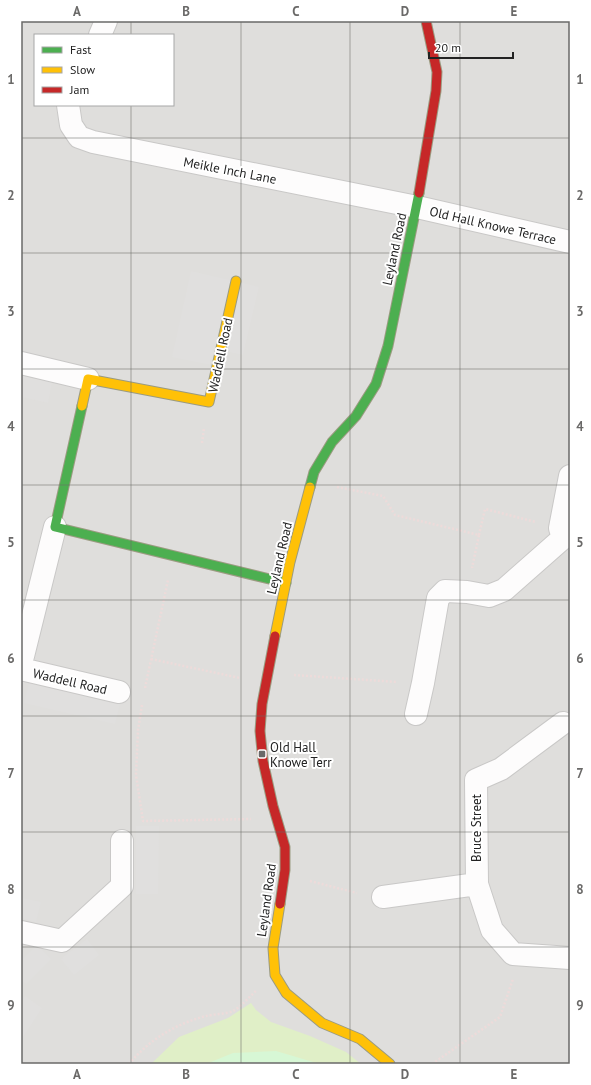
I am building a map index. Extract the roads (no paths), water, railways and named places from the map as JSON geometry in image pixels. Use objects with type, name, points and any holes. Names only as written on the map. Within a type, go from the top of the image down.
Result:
[{"type":"street","points":[[100,34],[106,21]]},
{"type":"street","name":"Leyland Road","points":[[390,1064],[360,1039],[322,1023],[286,993],[275,975],[272,948],[284,874],[285,847],[263,761],[260,731],[262,704],[290,562],[314,472],[332,442],[356,416],[376,384],[388,346],[417,207],[436,91],[437,72],[426,21]]},
{"type":"street","name":"Meikle Inch Lane","points":[[68,106],[71,125],[78,137],[93,142],[417,207]]},
{"type":"street","name":"Old Hall Knowe Terrace","points":[[417,207],[570,242]]},
{"type":"street","name":"Waddell Road","points":[[21,363],[88,380],[209,402],[236,281]]},
{"type":"street","name":"Waddell Road","points":[[21,664],[30,594],[55,527],[88,380]]},
{"type":"street","points":[[416,714],[438,598],[445,591],[467,592],[489,596],[504,590],[564,536],[570,476]]},
{"type":"street","points":[[55,527],[286,583]]},
{"type":"street","name":"Waddell Road","points":[[21,669],[119,692]]},
{"type":"street","name":"Bruce Street","points":[[563,723],[501,769],[476,780],[477,884],[492,930],[513,954],[570,958]]},
{"type":"street","points":[[21,932],[62,941],[122,886],[122,841]]},
{"type":"street","points":[[383,897],[477,884]]},
{"type":"place","name":"Old Hall Knowe Terr","points":[[262,754]]}]
